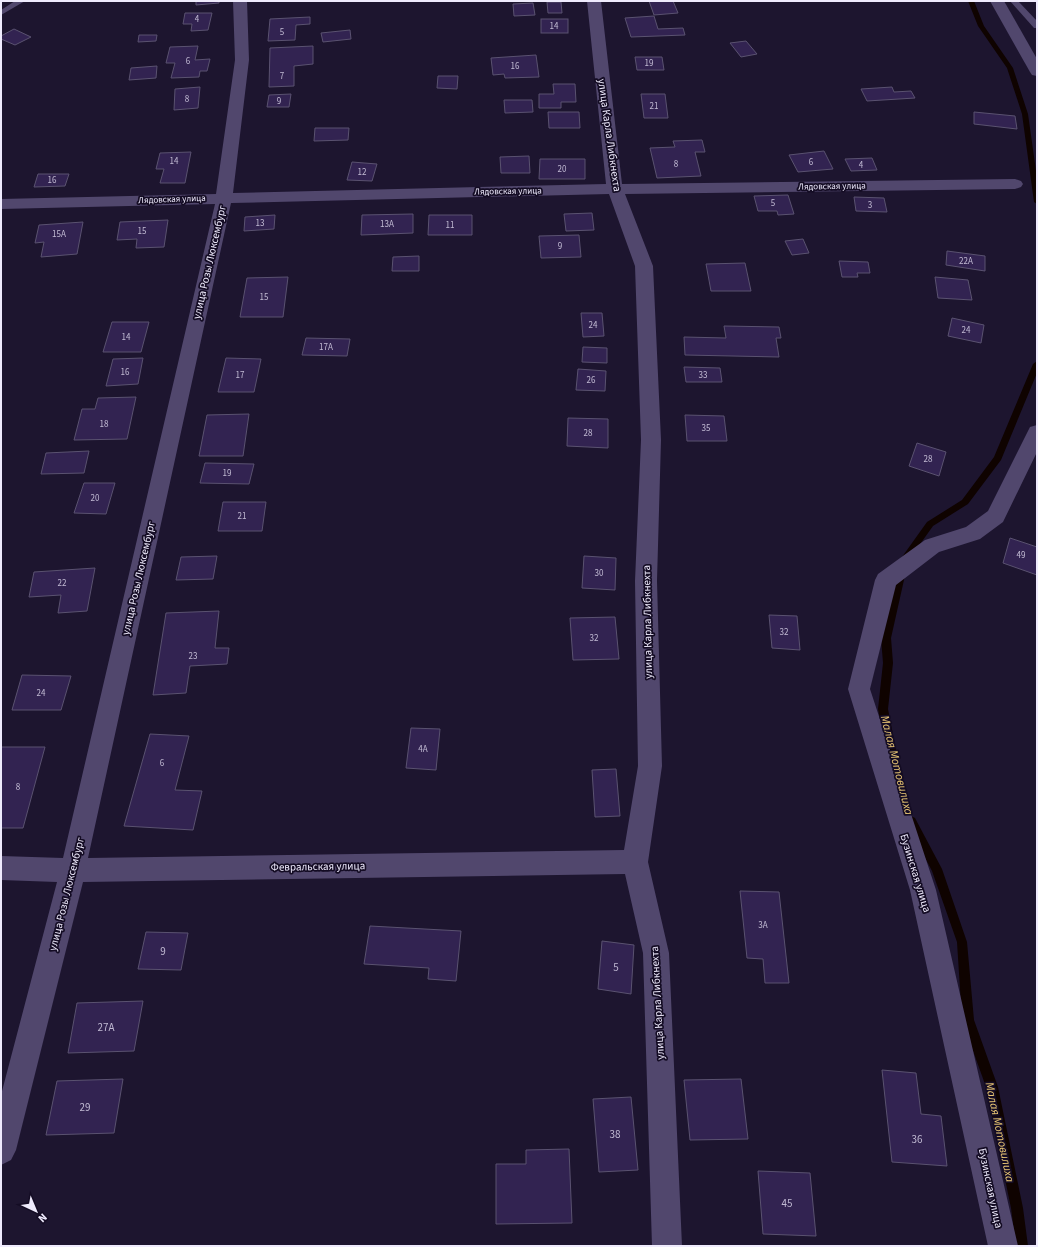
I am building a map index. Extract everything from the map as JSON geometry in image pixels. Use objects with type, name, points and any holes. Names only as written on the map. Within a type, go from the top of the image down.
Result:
[{"type":"street","name":"улица Розы Люксембург","points":[[1,1150],[72,870],[224,198],[242,60],[240,1]]},
{"type":"street","name":"улица Карла Либкнехта","points":[[594,1],[615,189],[644,266],[651,440],[646,581],[650,766],[635,862],[656,953],[667,1246]]},
{"type":"street","points":[[997,1],[1037,72]]},
{"type":"street","name":"Лядовская улица","points":[[1,204],[615,189],[1015,184]]},
{"type":"street","name":"Бузинская улица","points":[[1003,1246],[923,890],[886,780],[860,689],[886,580],[932,546],[973,533],[996,516],[1037,432]]},
{"type":"street","name":"Февральская улица","points":[[1,868],[72,870],[635,862]]},
{"type":"lane","points":[[1,13],[22,1]]},
{"type":"lane","points":[[1014,1],[1037,26]]},
{"type":"building","points":[[196,1],[219,1],[219,3],[196,5]]},
{"type":"building","points":[[649,1],[673,1],[678,13],[654,15]]},
{"type":"building","points":[[547,2],[561,2],[562,13],[548,13]]},
{"type":"building","points":[[533,3],[535,15],[514,16],[513,4]]},
{"type":"building","points":[[185,13],[212,13],[208,30],[191,31],[192,24],[183,24]]},
{"type":"building","points":[[654,16],[658,29],[683,28],[685,35],[631,37],[625,18]]},
{"type":"building","points":[[310,17],[310,24],[296,25],[295,40],[268,41],[270,19]]},
{"type":"building","points":[[541,19],[568,19],[568,33],[541,33]]},
{"type":"building","points":[[14,29],[31,37],[15,45],[1,39],[1,36]]},
{"type":"building","points":[[350,30],[351,39],[323,42],[321,33]]},
{"type":"building","points":[[139,35],[157,35],[156,41],[138,42]]},
{"type":"building","points":[[746,41],[757,54],[741,57],[730,43]]},
{"type":"building","points":[[198,46],[195,60],[210,59],[207,71],[200,71],[199,77],[171,78],[175,63],[166,63],[170,47]]},
{"type":"building","points":[[313,46],[313,64],[294,66],[294,86],[269,87],[270,48]]},
{"type":"building","points":[[536,55],[539,77],[505,78],[504,74],[493,75],[491,58]]},
{"type":"building","points":[[635,57],[662,57],[664,70],[637,70]]},
{"type":"building","points":[[157,66],[156,78],[129,80],[131,68]]},
{"type":"building","points":[[438,76],[458,76],[457,89],[437,88]]},
{"type":"building","points":[[553,84],[575,84],[576,102],[561,102],[561,108],[539,108],[539,94],[554,94]]},
{"type":"building","points":[[200,87],[198,108],[174,110],[175,89]]},
{"type":"building","points":[[892,87],[894,92],[911,91],[915,98],[867,101],[861,89]]},
{"type":"building","points":[[291,94],[289,107],[267,107],[269,95]]},
{"type":"building","points":[[641,94],[665,94],[668,118],[644,118]]},
{"type":"building","points":[[504,100],[532,100],[533,112],[505,113]]},
{"type":"building","points":[[548,112],[579,112],[580,128],[549,128]]},
{"type":"building","points":[[974,112],[1015,116],[1017,129],[974,124]]},
{"type":"building","points":[[315,128],[349,128],[348,140],[314,141]]},
{"type":"building","points":[[702,140],[705,152],[695,152],[701,176],[657,178],[650,148],[675,147],[673,141]]},
{"type":"building","points":[[824,151],[833,169],[798,172],[789,155]]},
{"type":"building","points":[[191,152],[185,183],[160,183],[164,169],[156,169],[160,153]]},
{"type":"building","points":[[529,156],[530,173],[501,173],[500,157]]},
{"type":"building","points":[[872,158],[877,170],[851,171],[845,159]]},
{"type":"building","points":[[540,159],[585,159],[585,179],[539,179]]},
{"type":"building","points":[[352,162],[377,164],[372,181],[347,180]]},
{"type":"building","points":[[38,174],[69,174],[65,186],[34,187]]},
{"type":"building","points":[[788,195],[794,214],[778,215],[777,211],[758,211],[754,196]]},
{"type":"building","points":[[854,197],[884,198],[887,212],[856,211]]},
{"type":"building","points":[[592,213],[594,230],[566,231],[564,214]]},
{"type":"building","points":[[413,214],[413,233],[361,235],[362,215]]},
{"type":"building","points":[[275,215],[274,229],[244,231],[245,217]]},
{"type":"building","points":[[429,215],[472,215],[472,235],[428,235]]},
{"type":"building","points":[[168,220],[164,247],[136,248],[137,239],[117,240],[120,222]]},
{"type":"building","points":[[83,222],[77,254],[41,257],[44,242],[35,243],[39,225]]},
{"type":"building","points":[[579,235],[581,257],[541,258],[539,236]]},
{"type":"building","points":[[803,239],[809,253],[792,255],[785,241]]},
{"type":"building","points":[[947,251],[985,256],[985,271],[946,265]]},
{"type":"building","points":[[419,256],[419,271],[392,271],[393,257]]},
{"type":"building","points":[[839,261],[868,262],[870,273],[857,273],[858,277],[842,277]]},
{"type":"building","points":[[745,263],[751,291],[711,291],[706,264]]},
{"type":"building","points":[[288,277],[283,317],[240,317],[247,278]]},
{"type":"building","points":[[935,277],[968,280],[972,300],[938,298]]},
{"type":"building","points":[[581,313],[602,313],[604,336],[583,337]]},
{"type":"building","points":[[952,318],[984,325],[981,343],[948,336]]},
{"type":"building","points":[[112,322],[149,322],[141,352],[103,352]]},
{"type":"building","points":[[724,326],[779,327],[781,338],[776,338],[779,357],[685,355],[684,337],[726,338]]},
{"type":"building","points":[[306,338],[350,339],[347,356],[302,355]]},
{"type":"building","points":[[583,347],[607,348],[607,363],[582,362]]},
{"type":"building","points":[[143,358],[138,384],[106,386],[113,359]]},
{"type":"building","points":[[226,358],[261,359],[254,392],[218,392]]},
{"type":"building","points":[[684,367],[720,368],[722,382],[686,382]]},
{"type":"building","points":[[578,369],[606,371],[605,391],[576,390]]},
{"type":"building","points":[[136,397],[127,439],[74,440],[82,409],[95,409],[98,398]]},
{"type":"building","points":[[249,414],[243,456],[199,456],[207,415]]},
{"type":"building","points":[[685,415],[724,416],[727,441],[687,441]]},
{"type":"building","points":[[568,418],[608,419],[608,448],[567,446]]},
{"type":"building","points":[[917,443],[946,452],[939,476],[909,466]]},
{"type":"building","points":[[89,451],[84,473],[41,474],[46,453]]},
{"type":"building","points":[[205,463],[254,464],[249,484],[200,483]]},
{"type":"building","points":[[84,483],[115,483],[106,514],[74,513]]},
{"type":"building","points":[[223,502],[266,502],[262,531],[218,531]]},
{"type":"building","points":[[1010,538],[1037,547],[1037,575],[1003,563]]},
{"type":"building","points":[[217,556],[213,579],[176,580],[181,557]]},
{"type":"building","points":[[584,556],[616,558],[615,590],[582,588]]},
{"type":"building","points":[[95,568],[87,611],[58,613],[61,595],[29,597],[34,572]]},
{"type":"building","points":[[219,611],[215,648],[229,648],[227,664],[190,666],[186,693],[153,695],[166,613]]},
{"type":"building","points":[[769,615],[797,616],[800,650],[772,648]]},
{"type":"building","points":[[615,617],[619,659],[573,660],[570,618]]},
{"type":"building","points":[[22,675],[71,676],[61,710],[12,710]]},
{"type":"building","points":[[411,728],[440,729],[436,770],[406,768]]},
{"type":"building","points":[[150,734],[189,736],[175,790],[202,791],[193,830],[124,826]]},
{"type":"building","points":[[1,747],[45,747],[23,828],[1,828]]},
{"type":"building","points":[[616,769],[620,816],[595,817],[592,770]]},
{"type":"building","points":[[740,891],[779,892],[789,983],[765,983],[763,959],[747,958]]},
{"type":"building","points":[[370,926],[461,931],[456,981],[428,979],[429,968],[364,964]]},
{"type":"building","points":[[146,932],[188,933],[181,970],[138,969]]},
{"type":"building","points":[[602,941],[634,945],[631,994],[598,989]]},
{"type":"building","points":[[143,1001],[134,1051],[68,1053],[77,1003]]},
{"type":"building","points":[[882,1070],[916,1073],[921,1114],[941,1116],[947,1166],[892,1162]]},
{"type":"building","points":[[123,1079],[114,1133],[46,1135],[57,1081]]},
{"type":"building","points":[[741,1079],[748,1139],[690,1140],[684,1080]]},
{"type":"building","points":[[631,1097],[638,1170],[599,1172],[593,1099]]},
{"type":"building","points":[[569,1149],[572,1223],[496,1224],[496,1164],[526,1164],[526,1150]]},
{"type":"building","points":[[758,1171],[810,1173],[816,1236],[763,1234]]},
{"type":"waterway","name":"Малая Мотовилиха","points":[[971,1],[981,26],[1010,68],[1025,114],[1037,202]]},
{"type":"waterway","name":"Малая Мотовилиха","points":[[905,559],[930,524],[965,502],[998,458],[1037,364]]},
{"type":"waterway","name":"Малая Мотовилиха","points":[[898,776],[892,755],[883,709],[888,663],[886,638],[902,571]]},
{"type":"waterway","name":"Малая Мотовилиха","points":[[911,821],[937,869],[962,942],[968,1020],[992,1087],[1017,1208],[1022,1246]]}]
